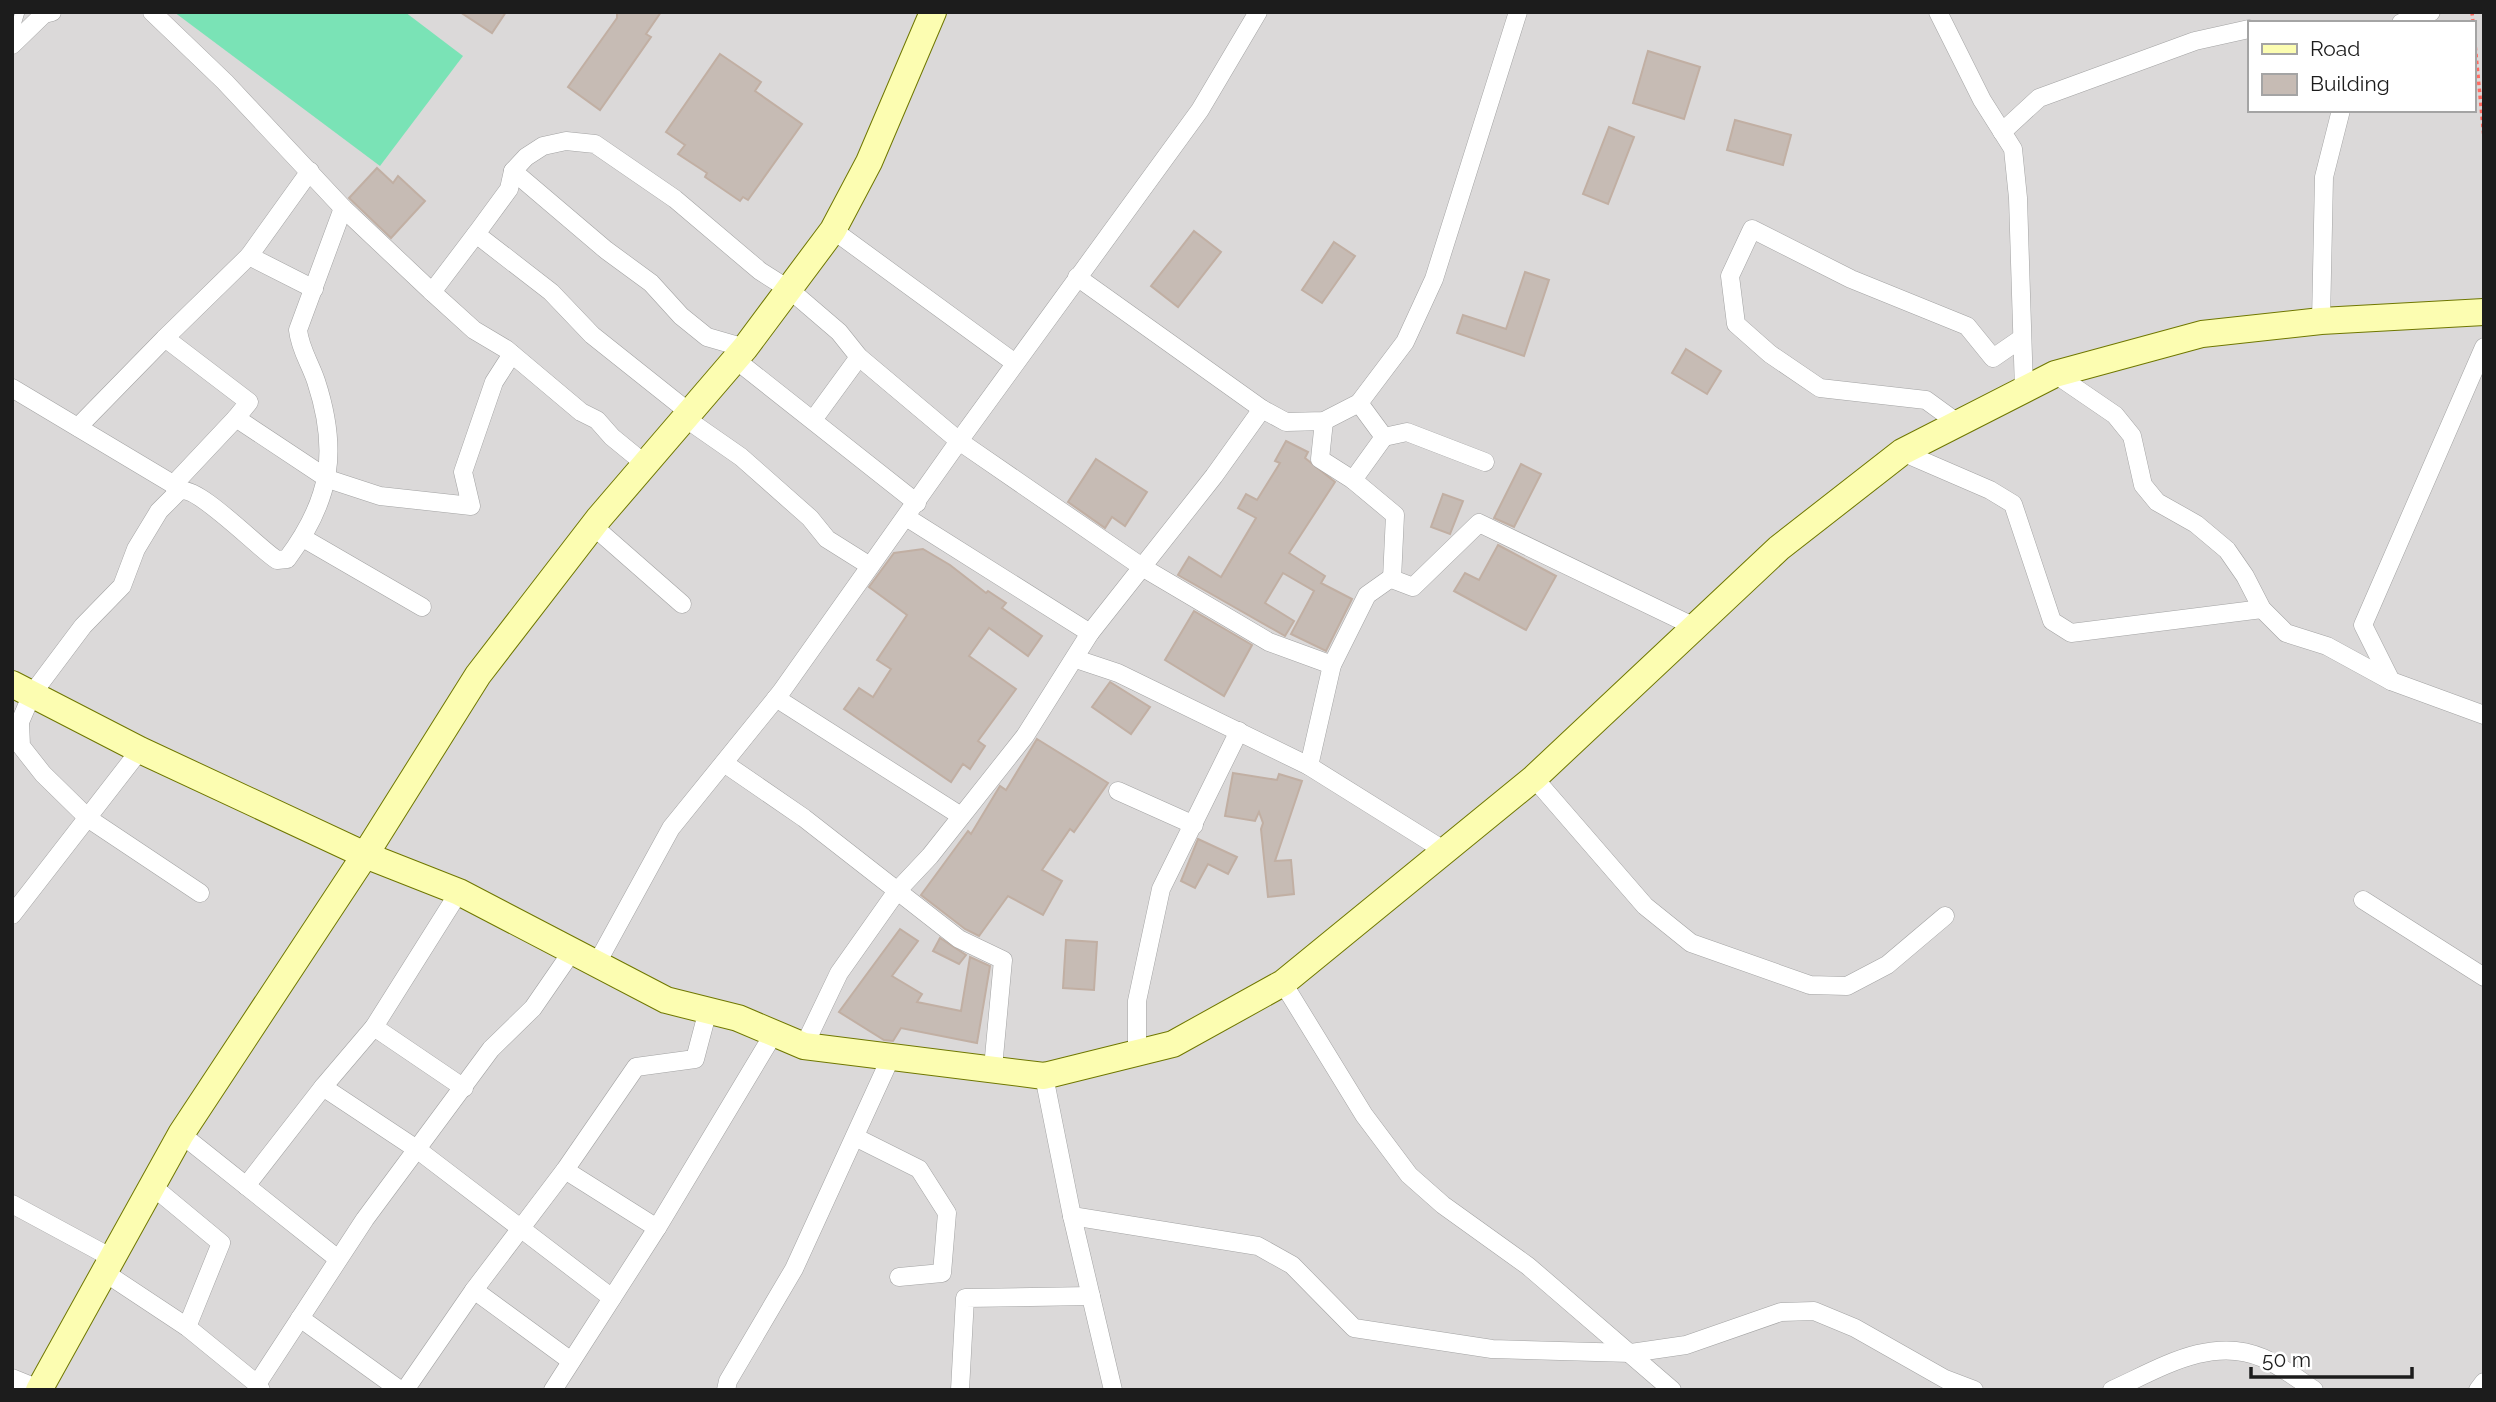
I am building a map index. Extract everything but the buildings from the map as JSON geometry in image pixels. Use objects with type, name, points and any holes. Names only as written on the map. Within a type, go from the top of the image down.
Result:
[{"type":"street","points":[[15,32],[52,12]]},
{"type":"street","points":[[152,12],[225,82],[343,208],[432,292],[474,330],[512,354],[581,412],[597,420],[612,438],[645,464]]},
{"type":"street","points":[[12,1378],[39,1390],[181,1134],[365,855],[478,674],[593,526],[740,354],[833,230],[869,162],[933,12]]},
{"type":"street","points":[[597,964],[671,828],[776,698],[958,440],[1200,110],[1258,12]]},
{"type":"street","points":[[1077,277],[1262,409],[1286,422],[1324,421],[1359,403],[1405,342],[1434,279],[1518,12]]},
{"type":"street","points":[[1938,12],[2013,149],[2017,186],[2024,390]]},
{"type":"street","points":[[2406,21],[2431,12]]},
{"type":"street","points":[[2002,132],[2039,98],[2195,41],[2248,29]]},
{"type":"street","points":[[2321,321],[2325,177],[2341,112]]},
{"type":"street","points":[[432,292],[509,189],[513,171],[543,146],[566,141],[595,144],[665,191],[760,271],[790,289],[839,332],[859,357],[958,440],[1142,567],[1269,642],[1332,665]]},
{"type":"street","points":[[513,171],[606,250],[651,283],[661,296],[707,337],[740,354],[911,510],[1090,633]]},
{"type":"street","points":[[78,427],[249,256],[310,172]]},
{"type":"street","points":[[12,388],[177,487],[188,491],[234,524],[277,561],[288,559],[303,538],[328,479],[330,461],[321,400],[300,346],[298,330],[343,208]]},
{"type":"street","points":[[1959,424],[1926,400],[1820,388],[1770,354],[1736,324],[1730,276],[1752,229],[1851,279],[1967,326],[1993,358],[2022,338]]},
{"type":"street","points":[[833,230],[1016,363]]},
{"type":"street","points":[[476,234],[551,292],[592,335],[687,416],[741,457],[810,518],[827,539],[870,566]]},
{"type":"street","points":[[249,256],[314,289]]},
{"type":"street","points":[[22,689],[140,750],[365,855],[459,892],[666,1000],[738,1018],[804,1046],[890,1059],[993,1068],[1044,1076],[1173,1044],[1283,983],[1534,778],[1779,548],[1902,453],[2055,374],[2202,334],[2321,321],[2484,312]]},
{"type":"street","points":[[165,338],[249,402],[159,511],[136,549],[122,586],[22,689],[21,746],[43,774],[89,819],[200,893]]},
{"type":"street","points":[[2391,681],[2363,625],[2484,347]]},
{"type":"street","points":[[236,418],[328,479],[380,496],[471,506],[463,472],[494,382],[512,354]]},
{"type":"street","points":[[813,420],[859,357]]},
{"type":"street","points":[[2055,374],[2115,415],[2132,436],[2143,485],[2157,502],[2196,524],[2227,550],[2262,609],[2286,633],[2327,646],[2391,681],[2484,715]]},
{"type":"street","points":[[1359,403],[1384,438]]},
{"type":"street","points":[[804,1046],[839,973],[897,891],[1025,736],[1090,633],[1262,409]]},
{"type":"street","points":[[1324,421],[1320,459],[1353,480],[1395,515],[1391,578]]},
{"type":"street","points":[[1353,480],[1384,438],[1407,432],[1485,462]]},
{"type":"street","points":[[1902,453],[1990,491],[2013,504],[2052,621],[2071,633],[2262,609]]},
{"type":"street","points":[[1391,578],[1413,587],[1479,523],[1695,627]]},
{"type":"street","points":[[593,526],[682,604]]},
{"type":"street","points":[[303,538],[422,607]]},
{"type":"street","points":[[1310,766],[1332,665],[1367,595],[1391,578]]},
{"type":"street","points":[[1076,659],[1118,673],[1310,766],[1445,851]]},
{"type":"street","points":[[776,698],[961,816]]},
{"type":"street","points":[[1137,1053],[1137,1001],[1161,889],[1239,731]]},
{"type":"street","points":[[12,915],[140,750]]},
{"type":"street","points":[[724,763],[804,818],[959,939],[1003,960],[993,1068]]},
{"type":"street","points":[[1534,778],[1645,906],[1691,943],[1810,985],[1847,986],[1887,965],[1945,916]]},
{"type":"street","points":[[1118,791],[1194,825]]},
{"type":"street","points":[[246,1186],[323,1087],[374,1027],[459,892]]},
{"type":"street","points":[[2363,900],[2484,977]]},
{"type":"street","points":[[12,1204],[108,1265],[259,1387],[338,1259],[491,1049],[533,1008],[573,950]]},
{"type":"street","points":[[1283,983],[1364,1115],[1409,1175],[1443,1205],[1528,1266],[1672,1390]]},
{"type":"street","points":[[300,1318],[403,1390],[474,1290],[565,1170],[636,1068],[695,1059],[708,1010]]},
{"type":"street","points":[[374,1027],[464,1088]]},
{"type":"street","points":[[553,1390],[657,1228],[774,1033]]},
{"type":"street","points":[[726,1390],[728,1381],[794,1269],[890,1059]]},
{"type":"street","points":[[1044,1076],[1072,1216],[1113,1390]]},
{"type":"street","points":[[323,1087],[418,1150],[612,1297]]},
{"type":"street","points":[[181,1134],[338,1259]]},
{"type":"street","points":[[855,1137],[919,1169],[947,1213],[942,1273],[899,1277]]},
{"type":"street","points":[[565,1170],[657,1228]]},
{"type":"street","points":[[151,1185],[221,1243],[187,1327]]},
{"type":"street","points":[[1072,1216],[1258,1246],[1292,1265],[1354,1328],[1493,1349],[1631,1353],[1686,1345],[1781,1312],[1814,1311],[1855,1328],[1945,1379],[1975,1390]]},
{"type":"street","points":[[474,1290],[572,1361]]},
{"type":"street","points":[[960,1390],[965,1298],[1091,1296]]},
{"type":"street","points":[[2112,1390],[2197,1353],[2227,1348],[2262,1358],[2314,1390]]},
{"type":"street","points":[[2478,1390],[2484,1382]]},
{"type":"lane","points":[[15,32],[20,12]]},
{"type":"path","points":[[2475,44],[2484,138]]},
{"type":"shaded area","points":[[12,12],[2484,12],[2484,1390],[12,1390]]},
{"type":"green space","points":[[174,12],[405,12],[463,56],[380,166]]}]
